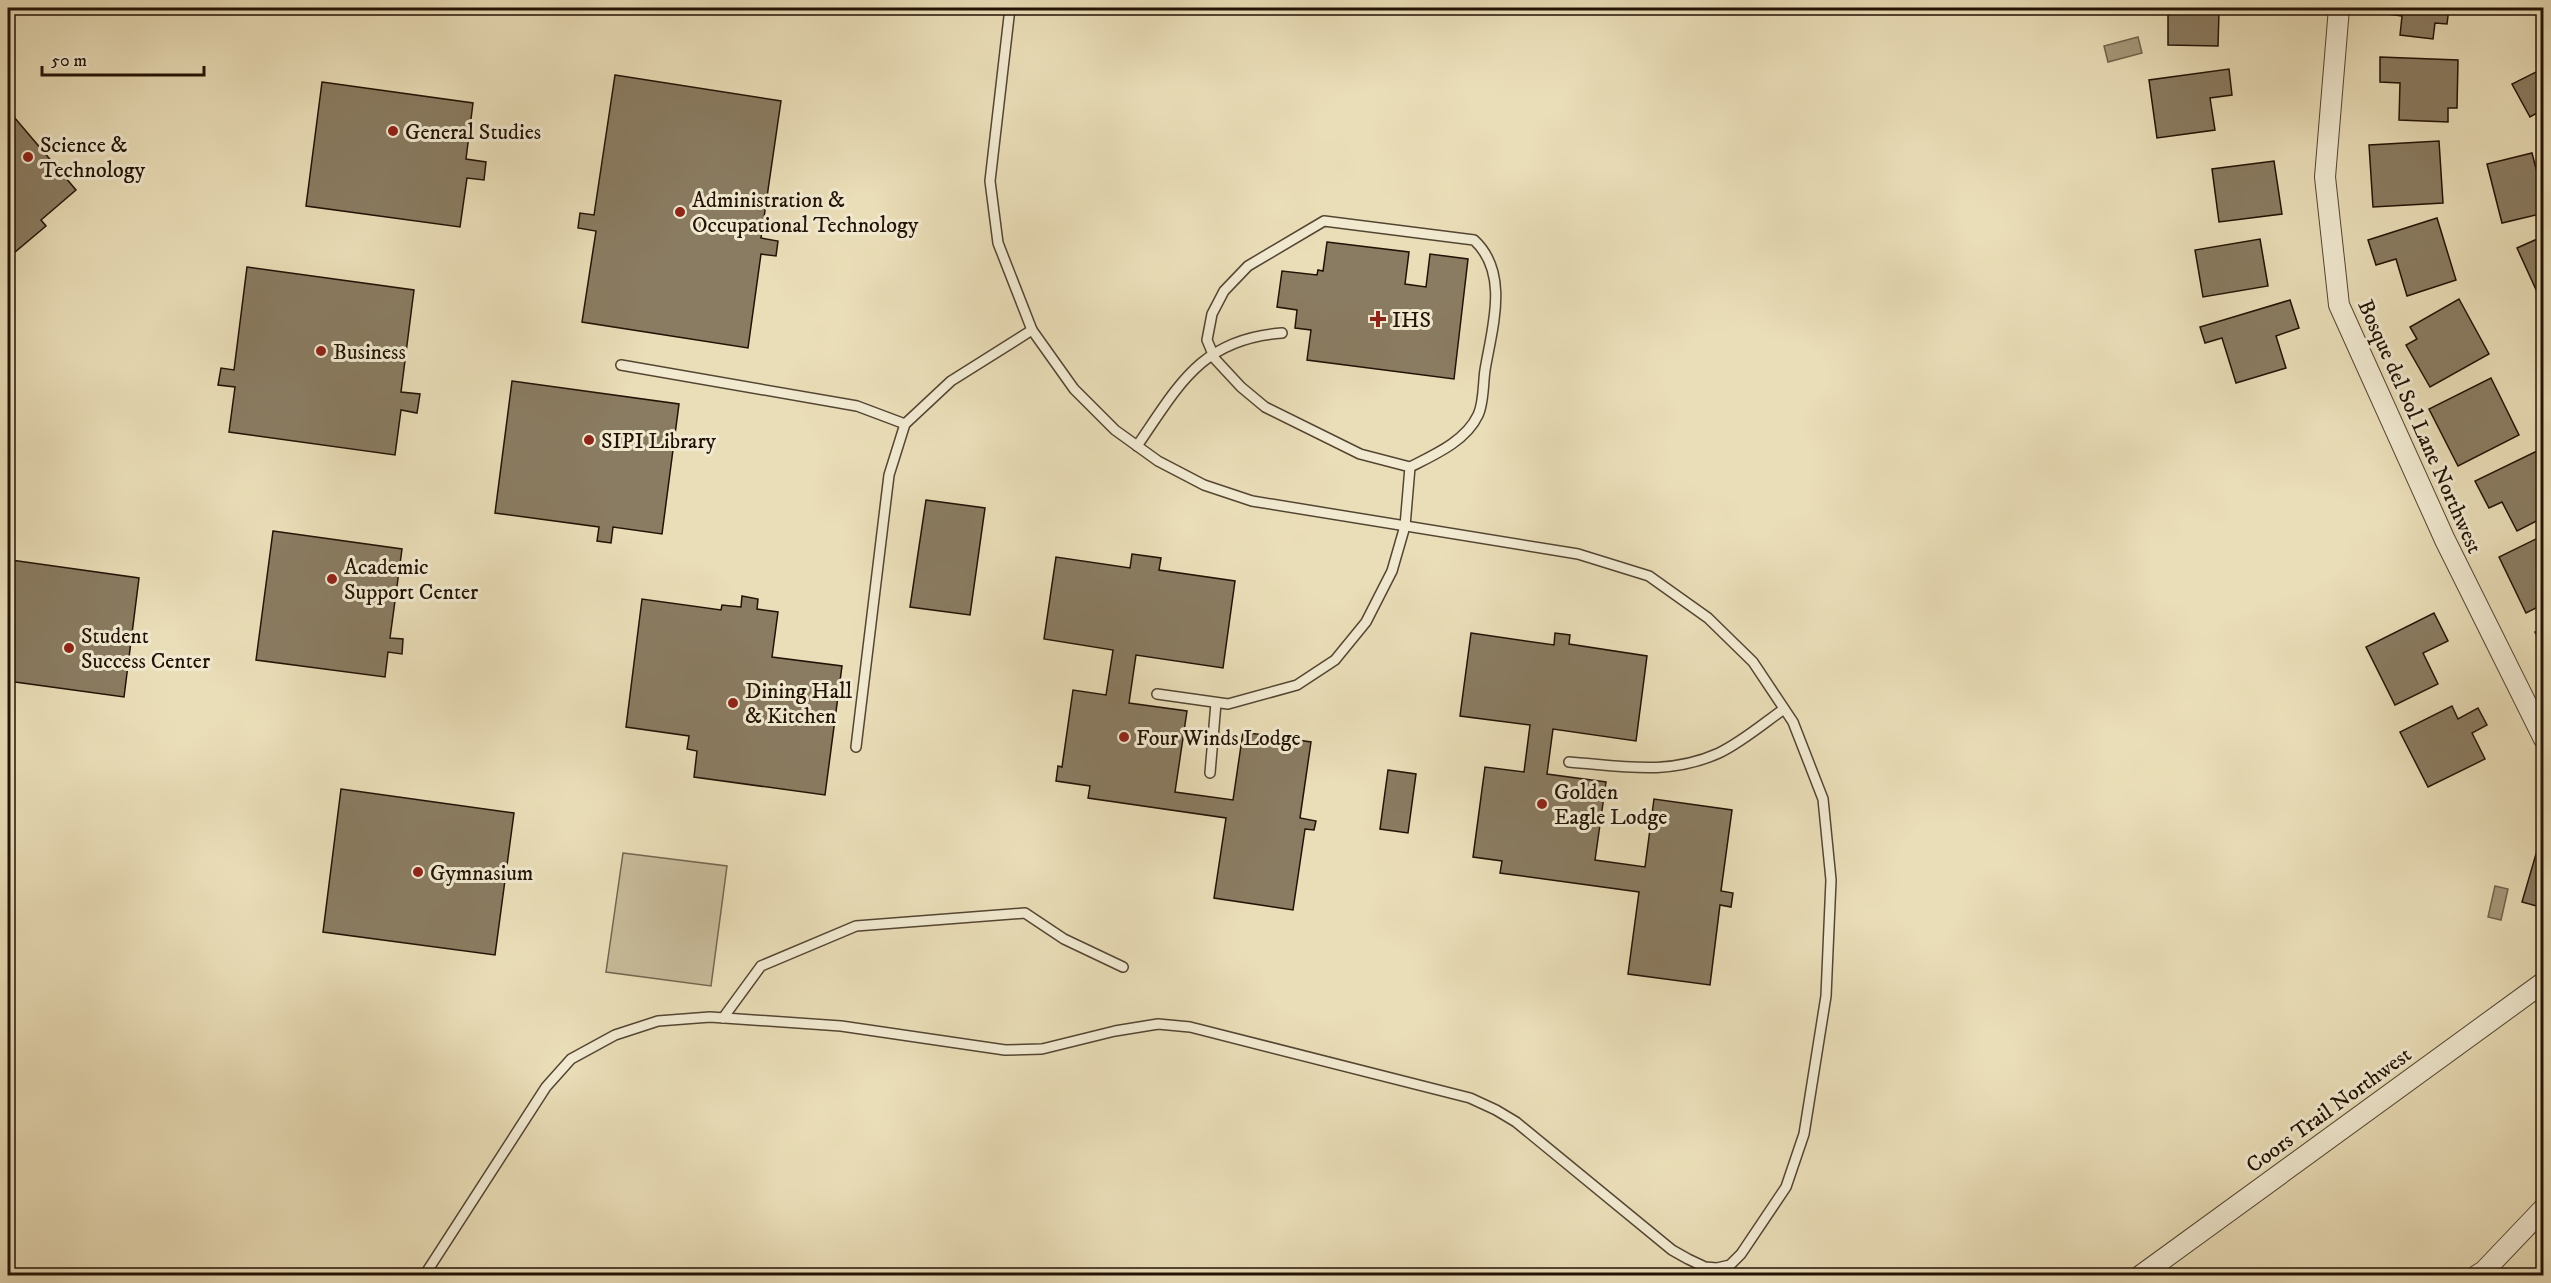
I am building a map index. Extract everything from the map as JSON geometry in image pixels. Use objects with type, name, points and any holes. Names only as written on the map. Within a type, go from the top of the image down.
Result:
[{"type":"street","name":"Bosque del Sol Lane Northwest","points":[[2339,8],[2325,177],[2339,304],[2445,540],[2544,739]]},
{"type":"street","name":"Coors Trail Northwest","points":[[2140,1275],[2544,982]]},
{"type":"street","points":[[2476,1275],[2484,1270],[2544,1208]]},
{"type":"lane","points":[[424,1275],[546,1087],[571,1059],[615,1035],[658,1022],[723,1018],[841,1026],[1005,1050],[1041,1049],[1115,1030],[1158,1024],[1190,1027],[1470,1098],[1516,1122],[1672,1250],[1705,1268],[1730,1265],[1742,1254],[1786,1187],[1804,1134],[1826,996],[1831,880],[1823,799],[1793,722],[1753,662],[1708,618],[1649,576],[1578,554],[1252,501],[1204,485],[1158,462],[1115,430],[1074,389],[1032,330],[998,243],[990,181],[1010,8]]},
{"type":"lane","points":[[1324,221],[1474,240],[1486,251],[1493,269],[1497,298],[1478,415],[1462,435],[1444,450],[1410,467],[1360,454],[1265,407],[1241,387],[1215,359],[1207,340],[1212,314],[1224,291],[1248,266],[1324,221]]},
{"type":"lane","points":[[856,747],[889,474],[905,424],[951,381],[1032,330]]},
{"type":"lane","points":[[1137,446],[1192,370],[1213,353],[1259,334],[1282,333]]},
{"type":"lane","points":[[621,365],[857,406],[905,424]]},
{"type":"lane","points":[[1157,694],[1228,704],[1297,685],[1335,660],[1366,622],[1392,571],[1405,526],[1410,467]]},
{"type":"lane","points":[[1210,773],[1215,703]]},
{"type":"lane","points":[[1569,762],[1660,769],[1693,763],[1721,752],[1784,709]]},
{"type":"lane","points":[[723,1018],[761,966],[856,926],[1025,914],[1064,939],[1123,967]]},
{"type":"shaded area","points":[[2138,37],[2142,53],[2108,62],[2104,46]]},
{"type":"shaded area","points":[[623,853],[727,866],[711,986],[606,972]]},
{"type":"shaded area","points":[[2495,886],[2508,889],[2501,920],[2488,917]]},
{"type":"building","points":[[2168,8],[2237,8],[2237,11],[2219,12],[2218,46],[2168,45]]},
{"type":"building","points":[[2388,8],[2449,8],[2447,24],[2435,23],[2433,39],[2400,35],[2402,16],[2388,14]]},
{"type":"building","points":[[2380,57],[2458,60],[2457,108],[2448,108],[2448,122],[2399,120],[2400,83],[2380,82]]},
{"type":"building","points":[[2544,68],[2544,109],[2530,117],[2512,84]]},
{"type":"building","points":[[2229,69],[2232,95],[2210,98],[2215,130],[2157,138],[2149,80]]},
{"type":"building","name":"Administration & Occupational Technology","points":[[615,75],[781,101],[761,238],[778,241],[776,256],[761,254],[748,348],[582,322],[596,231],[578,228],[580,213],[594,215]]},
{"type":"building","name":"General Studies","points":[[322,82],[473,103],[466,159],[486,162],[484,180],[467,178],[460,227],[306,206]]},
{"type":"building","name":"Science & Technology","points":[[14,117],[76,190],[41,220],[46,226],[8,258],[8,123]]},
{"type":"building","points":[[2439,141],[2443,203],[2373,207],[2369,145]]},
{"type":"building","points":[[2532,153],[2541,188],[2544,188],[2544,213],[2502,223],[2487,164]]},
{"type":"building","points":[[2274,161],[2282,214],[2219,222],[2212,169]]},
{"type":"building","points":[[2437,218],[2456,280],[2407,296],[2396,259],[2376,265],[2368,240]]},
{"type":"building","points":[[2544,236],[2544,305],[2543,305],[2517,248]]},
{"type":"building","points":[[2260,239],[2268,286],[2203,297],[2195,250]]},
{"type":"building","name":"IHS","points":[[1327,242],[1409,252],[1405,284],[1426,287],[1430,254],[1468,259],[1454,379],[1307,360],[1311,330],[1295,328],[1297,310],[1277,307],[1282,271],[1317,275],[1318,270],[1323,271]]},
{"type":"building","name":"Business","points":[[247,267],[414,290],[401,392],[420,394],[417,413],[401,410],[395,455],[229,432],[235,387],[218,385],[221,368],[234,370]]},
{"type":"building","points":[[2459,299],[2489,354],[2430,387],[2406,345],[2417,339],[2410,327]]},
{"type":"building","points":[[2290,300],[2299,328],[2276,336],[2286,368],[2236,383],[2222,338],[2205,343],[2200,327]]},
{"type":"building","points":[[2491,378],[2519,435],[2458,466],[2429,409]]},
{"type":"building","name":"SIPI Library","points":[[512,381],[679,404],[662,534],[613,527],[611,543],[597,541],[599,527],[495,513]]},
{"type":"building","points":[[2537,451],[2544,464],[2544,517],[2517,531],[2502,502],[2489,508],[2475,481]]},
{"type":"building","points":[[926,500],[985,508],[970,615],[910,607]]},
{"type":"building","name":"Academic Support Center","points":[[273,531],[402,549],[390,638],[403,639],[402,654],[388,652],[385,677],[256,660]]},
{"type":"building","points":[[2544,535],[2544,604],[2526,613],[2499,557]]},
{"type":"building","name":"Four Winds Lodge","points":[[1132,554],[1161,558],[1159,570],[1235,581],[1223,668],[1136,655],[1129,703],[1187,711],[1175,792],[1233,800],[1243,732],[1311,742],[1300,818],[1316,821],[1314,830],[1305,829],[1293,910],[1214,898],[1226,818],[1088,798],[1090,786],[1056,781],[1058,766],[1062,767],[1073,690],[1106,695],[1113,650],[1044,639],[1056,557],[1130,568]]},
{"type":"building","name":"Student Success Center","points":[[11,560],[139,578],[124,697],[8,681],[8,584]]},
{"type":"building","name":"Dining Hall & Kitchen","points":[[742,596],[758,599],[757,609],[778,612],[772,657],[842,666],[825,795],[694,777],[697,751],[687,749],[689,736],[626,727],[642,599],[721,610],[722,605],[741,607]]},
{"type":"building","points":[[2434,613],[2448,641],[2423,653],[2438,684],[2395,705],[2366,647]]},
{"type":"building","points":[[2544,628],[2544,649],[2535,632]]},
{"type":"building","name":"Golden Eagle Lodge","points":[[1471,633],[1554,645],[1555,633],[1570,635],[1569,644],[1647,656],[1636,741],[1553,729],[1547,774],[1606,782],[1595,860],[1645,867],[1654,799],[1732,810],[1721,891],[1733,893],[1731,907],[1720,905],[1710,985],[1628,974],[1639,892],[1500,873],[1502,861],[1473,857],[1485,767],[1524,772],[1530,725],[1460,716]]},
{"type":"building","points":[[2452,706],[2458,719],[2478,708],[2487,725],[2472,733],[2485,759],[2428,787],[2400,732]]},
{"type":"building","points":[[1388,770],[1416,774],[1408,833],[1380,829]]},
{"type":"building","name":"Gymnasium","points":[[341,789],[514,813],[495,955],[323,932]]},
{"type":"building","points":[[2544,830],[2544,908],[2522,902]]},
{"type":"place","name":"General Studies","points":[[393,131]]},
{"type":"place","name":"Science & Technology","points":[[28,157]]},
{"type":"place","name":"Administration & Occupational Technology","points":[[680,212]]},
{"type":"place","name":"IHS","points":[[1378,319]]},
{"type":"place","name":"Business","points":[[321,351]]},
{"type":"place","name":"SIPI Library","points":[[589,440]]},
{"type":"place","name":"Academic Support Center","points":[[332,579]]},
{"type":"place","name":"Student Success Center","points":[[69,648]]},
{"type":"place","name":"Dining Hall & Kitchen","points":[[733,703]]},
{"type":"place","name":"Four Winds Lodge","points":[[1124,737]]},
{"type":"place","name":"Golden Eagle Lodge","points":[[1542,804]]},
{"type":"place","name":"Gymnasium","points":[[418,872]]}]
